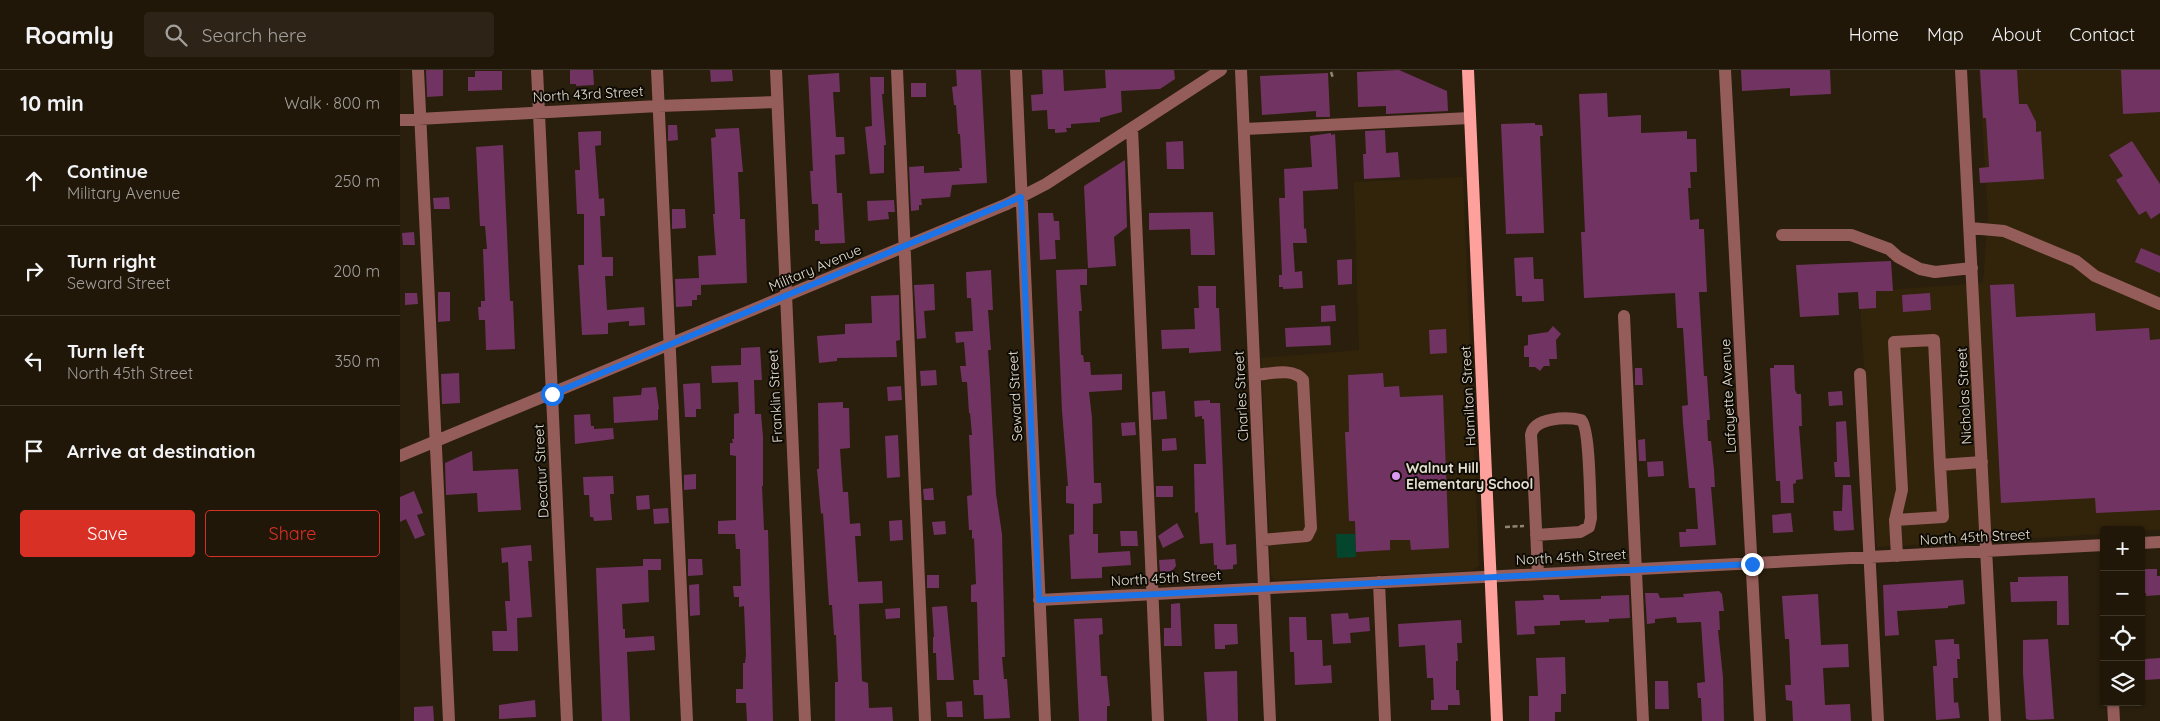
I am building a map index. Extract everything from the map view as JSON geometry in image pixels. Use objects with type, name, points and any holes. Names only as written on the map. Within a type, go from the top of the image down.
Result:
[{"type":"main road","name":"Hamilton Street","points":[[1468,70],[1497,721]]},
{"type":"street","points":[[418,70],[449,721]]},
{"type":"street","name":"Decatur Street","points":[[537,70],[567,721]]},
{"type":"street","points":[[657,70],[686,721]]},
{"type":"street","name":"Franklin Street","points":[[776,70],[805,721]]},
{"type":"street","points":[[897,70],[925,721]]},
{"type":"street","name":"Seward Street","points":[[1016,70],[1045,721]]},
{"type":"street","name":"Military Avenue","points":[[400,456],[786,297],[1021,197],[1046,184],[1221,70]]},
{"type":"street","name":"Charles Street","points":[[1241,70],[1270,721]]},
{"type":"street","name":"Lafayette Avenue","points":[[1725,70],[1760,721]]},
{"type":"street","name":"Nicholas Street","points":[[1961,70],[1995,721]]},
{"type":"street","name":"North 43rd Street","points":[[400,120],[658,106],[777,102]]},
{"type":"street","points":[[1244,129],[1470,118]]},
{"type":"street","points":[[1132,128],[1158,721]]},
{"type":"street","points":[[1970,228],[2004,231],[2076,261],[2095,276],[2160,304]]},
{"type":"street","points":[[1782,235],[1851,235],[1889,249],[1898,257],[1920,269],[1935,272],[1972,268]]},
{"type":"street","points":[[1624,316],[1643,721]]},
{"type":"street","points":[[1895,520],[1943,517],[1934,340],[1894,342],[1902,490],[1895,520],[1897,556]]},
{"type":"street","points":[[1255,375],[1287,372],[1300,376],[1303,380],[1311,528],[1307,536],[1262,540]]},
{"type":"street","points":[[1860,374],[1878,721]]},
{"type":"street","points":[[1533,530],[1580,532],[1589,527],[1591,518],[1587,438],[1585,424],[1581,420],[1545,420],[1535,425],[1532,431],[1533,530],[1538,574]]},
{"type":"street","points":[[1940,464],[1982,462]]},
{"type":"street","points":[[2145,543],[2160,542]]},
{"type":"street","name":"North 45th Street","points":[[1039,600],[2100,545]]},
{"type":"street","points":[[1379,582],[1385,721]]},
{"type":"street","points":[[2113,706],[2114,721]]},
{"type":"path","points":[[1331,72],[1333,78]]},
{"type":"path","points":[[1505,527],[1533,530]]},
{"type":"shaded area","points":[[1979,70],[2160,70],[2160,530],[2145,530],[2145,526],[2100,526],[2100,534],[1877,547],[1859,292],[1983,283],[1988,217]]},
{"type":"shaded area","points":[[1463,177],[1479,566],[1470,571],[1275,580],[1271,575],[1261,358],[1359,350],[1354,182]]},
{"type":"green space","points":[[1336,534],[1355,534],[1356,557],[1337,558]]},
{"type":"building","points":[[426,70],[443,70],[443,96],[427,97]]},
{"type":"building","points":[[570,70],[593,70],[594,85],[576,86],[576,84],[570,84]]},
{"type":"building","points":[[710,70],[732,70],[733,81],[711,82]]},
{"type":"building","points":[[956,70],[981,70],[987,183],[952,185],[950,197],[921,199],[922,205],[919,205],[919,210],[911,211],[909,167],[924,166],[924,173],[960,171],[959,168],[962,168],[960,134],[958,134],[956,105],[954,105],[952,87],[957,86]]},
{"type":"building","points":[[1042,70],[1063,70],[1064,91],[1106,88],[1105,70],[1174,70],[1175,79],[1160,89],[1121,91],[1122,112],[1100,118],[1100,122],[1071,124],[1071,128],[1066,128],[1067,132],[1055,133],[1055,129],[1048,129],[1047,110],[1032,111],[1031,95],[1043,94]]},
{"type":"building","points":[[1399,70],[1447,91],[1448,111],[1386,114],[1386,106],[1358,107],[1357,72]]},
{"type":"building","points":[[1741,70],[1830,70],[1831,94],[1790,96],[1790,88],[1742,91]]},
{"type":"building","points":[[1980,70],[2017,70],[2019,104],[2027,104],[2036,122],[2036,132],[2041,131],[2044,179],[1980,183],[1979,168],[1989,167],[1986,118],[1983,118]]},
{"type":"building","points":[[2121,70],[2160,70],[2160,112],[2123,114]]},
{"type":"building","points":[[475,71],[502,71],[502,90],[468,91],[468,77],[475,77]]},
{"type":"building","points":[[839,73],[840,92],[833,92],[836,137],[844,137],[845,154],[835,155],[837,193],[842,193],[845,243],[820,244],[820,241],[815,241],[815,230],[819,230],[818,204],[812,204],[810,171],[813,171],[808,75]]},
{"type":"building","points":[[1328,73],[1330,117],[1316,117],[1316,111],[1262,115],[1260,76]]},
{"type":"building","points":[[870,77],[884,77],[884,94],[882,94],[886,145],[884,145],[884,173],[870,174],[865,127],[872,126]]},
{"type":"building","points":[[911,83],[926,83],[926,97],[911,97]]},
{"type":"building","points":[[1607,93],[1608,117],[1641,115],[1641,133],[1687,131],[1687,139],[1696,139],[1697,172],[1690,172],[1691,188],[1688,188],[1690,220],[1699,219],[1699,229],[1704,229],[1707,292],[1699,292],[1704,376],[1707,376],[1710,420],[1707,420],[1708,441],[1711,441],[1714,470],[1715,487],[1711,487],[1716,545],[1680,547],[1679,532],[1686,532],[1686,529],[1698,529],[1695,488],[1689,488],[1682,406],[1688,405],[1683,328],[1677,328],[1675,293],[1584,298],[1581,232],[1585,232],[1579,94]]},
{"type":"building","points":[[1535,123],[1535,125],[1542,125],[1543,136],[1540,136],[1544,233],[1506,234],[1501,124]]},
{"type":"building","points":[[668,125],[677,125],[678,140],[668,141]]},
{"type":"building","points":[[739,128],[743,172],[738,172],[740,219],[745,219],[747,283],[701,285],[701,295],[697,295],[697,300],[692,300],[692,306],[676,307],[675,279],[699,278],[698,256],[716,255],[711,138],[716,137],[715,129]]},
{"type":"building","points":[[1385,130],[1386,153],[1398,152],[1400,177],[1364,179],[1363,154],[1366,154],[1365,131]]},
{"type":"building","points":[[601,131],[601,145],[595,146],[599,199],[604,198],[605,216],[600,216],[602,257],[613,257],[613,276],[605,276],[607,310],[644,307],[645,325],[629,326],[629,321],[608,323],[608,334],[582,335],[578,265],[584,265],[584,214],[577,214],[575,170],[580,170],[578,132]]},
{"type":"building","points":[[1331,133],[1331,135],[1335,134],[1338,189],[1303,191],[1304,229],[1306,228],[1307,243],[1293,243],[1295,272],[1302,271],[1303,288],[1283,289],[1283,287],[1279,287],[1279,275],[1282,275],[1279,198],[1285,198],[1284,169],[1312,167],[1310,136]]},
{"type":"building","points":[[1183,141],[1184,169],[1167,169],[1166,142]]},
{"type":"building","points":[[2132,141],[2160,184],[2160,213],[2151,219],[2146,211],[2139,215],[2116,180],[2123,176],[2109,155]]},
{"type":"building","points":[[503,145],[510,301],[513,301],[515,349],[486,350],[485,320],[479,320],[478,307],[481,307],[481,301],[485,301],[483,249],[487,249],[485,226],[480,226],[476,147]]},
{"type":"building","points":[[1125,160],[1127,227],[1114,237],[1116,266],[1088,268],[1084,186]]},
{"type":"building","points":[[449,197],[450,209],[434,209],[433,198]]},
{"type":"building","points":[[894,200],[895,212],[888,212],[889,219],[868,221],[867,201]]},
{"type":"building","points":[[672,209],[685,209],[686,228],[672,229]]},
{"type":"building","points":[[1213,212],[1215,255],[1191,255],[1190,229],[1149,230],[1149,213]]},
{"type":"building","points":[[1038,213],[1053,213],[1054,221],[1059,221],[1060,240],[1055,240],[1056,259],[1040,260]]},
{"type":"building","points":[[414,232],[415,245],[403,245],[402,233]]},
{"type":"building","points":[[2141,248],[2160,256],[2160,273],[2135,262]]},
{"type":"building","points":[[1533,257],[1534,279],[1543,279],[1544,301],[1522,302],[1522,296],[1516,296],[1514,258]]},
{"type":"building","points":[[1352,259],[1352,284],[1338,285],[1337,260]]},
{"type":"building","points":[[1891,261],[1893,291],[1876,291],[1876,308],[1859,309],[1858,292],[1838,293],[1839,315],[1800,317],[1796,265]]},
{"type":"building","points":[[1087,269],[1087,285],[1080,285],[1082,311],[1079,311],[1081,355],[1083,355],[1084,362],[1090,362],[1091,375],[1122,374],[1122,390],[1089,392],[1092,418],[1094,483],[1101,483],[1102,503],[1093,504],[1093,534],[1098,534],[1098,553],[1130,551],[1131,565],[1102,567],[1102,578],[1071,579],[1069,535],[1074,534],[1074,504],[1066,503],[1066,486],[1068,486],[1062,411],[1056,270]]},
{"type":"building","points":[[991,270],[993,310],[988,310],[991,350],[988,350],[996,494],[1002,534],[1005,657],[1002,657],[1004,679],[1007,679],[1010,718],[984,719],[983,695],[974,695],[973,680],[979,680],[977,602],[971,602],[971,585],[976,584],[974,538],[972,539],[972,530],[969,530],[967,496],[972,495],[969,435],[972,435],[967,382],[962,382],[960,366],[966,366],[964,342],[956,343],[955,332],[973,331],[971,298],[967,298],[966,272]]},
{"type":"building","points":[[934,284],[935,310],[924,311],[926,338],[917,339],[914,285]]},
{"type":"building","points":[[2014,284],[2016,317],[2095,313],[2096,331],[2149,328],[2150,340],[2160,339],[2160,510],[2096,513],[2095,498],[2001,503],[1990,285]]},
{"type":"building","points":[[1198,286],[1216,286],[1216,308],[1219,308],[1221,351],[1189,353],[1189,348],[1162,349],[1161,330],[1195,329],[1194,308],[1199,308]]},
{"type":"building","points":[[438,292],[450,292],[450,321],[438,322]]},
{"type":"building","points":[[405,293],[417,293],[418,304],[405,305]]},
{"type":"building","points":[[1930,293],[1931,310],[1903,312],[1902,295]]},
{"type":"building","points":[[899,295],[900,340],[896,341],[897,357],[837,358],[837,361],[819,363],[817,336],[845,334],[845,324],[872,323],[871,296]]},
{"type":"building","points":[[1335,305],[1336,321],[1321,322],[1321,306]]},
{"type":"building","points":[[1330,326],[1331,345],[1286,347],[1285,328]]},
{"type":"building","points":[[1553,326],[1561,334],[1556,340],[1557,359],[1549,359],[1550,366],[1544,366],[1540,371],[1535,367],[1529,367],[1529,357],[1524,357],[1524,346],[1528,345],[1528,335],[1548,332]]},
{"type":"building","points":[[1446,329],[1447,353],[1430,354],[1429,330]]},
{"type":"building","points":[[760,347],[762,380],[754,380],[755,414],[761,414],[763,437],[762,486],[764,530],[768,530],[773,721],[747,721],[746,703],[736,703],[736,689],[743,689],[743,663],[745,663],[746,655],[744,606],[739,607],[739,597],[734,597],[733,586],[741,586],[740,549],[736,549],[735,534],[718,534],[718,521],[736,520],[736,456],[730,455],[730,443],[733,443],[732,439],[734,439],[734,414],[739,413],[738,382],[712,383],[711,366],[741,365],[741,348]]},
{"type":"building","points":[[1774,365],[1794,365],[1795,390],[1797,394],[1801,394],[1802,426],[1799,426],[1803,479],[1796,480],[1796,483],[1793,484],[1794,503],[1781,503],[1780,481],[1776,481],[1770,368],[1774,368]]},
{"type":"building","points":[[1635,368],[1642,368],[1643,385],[1635,385]]},
{"type":"building","points":[[936,370],[937,385],[921,386],[920,371]]},
{"type":"building","points":[[459,373],[460,403],[442,404],[441,374]]},
{"type":"building","name":"Walnut Hill Elementary School","points":[[1383,373],[1384,387],[1399,386],[1400,397],[1443,395],[1449,548],[1411,550],[1410,540],[1390,540],[1390,550],[1356,552],[1355,521],[1349,521],[1345,432],[1349,432],[1348,375]]},
{"type":"building","points":[[700,383],[701,409],[696,409],[696,417],[685,417],[683,384]]},
{"type":"building","points":[[901,386],[902,400],[888,401],[887,387]]},
{"type":"building","points":[[656,387],[659,409],[658,420],[614,423],[613,397],[641,395],[642,388]]},
{"type":"building","points":[[1165,391],[1167,419],[1153,420],[1152,392]]},
{"type":"building","points":[[1842,391],[1843,405],[1829,406],[1828,392]]},
{"type":"building","points":[[1210,400],[1210,403],[1220,403],[1226,545],[1236,544],[1237,564],[1233,565],[1233,569],[1217,570],[1217,565],[1214,565],[1213,543],[1200,544],[1198,512],[1195,513],[1194,464],[1206,464],[1204,419],[1202,419],[1202,416],[1195,417],[1194,401]]},
{"type":"building","points":[[843,402],[843,408],[849,408],[850,448],[840,449],[843,492],[848,492],[850,524],[860,523],[861,536],[855,536],[858,582],[882,581],[883,603],[859,604],[862,681],[868,683],[869,708],[892,707],[893,721],[835,721],[835,682],[838,682],[836,635],[834,635],[832,605],[829,605],[823,513],[821,514],[817,469],[819,469],[818,403]]},
{"type":"building","points":[[590,414],[591,426],[594,426],[594,429],[613,428],[614,439],[575,444],[574,415]]},
{"type":"building","points":[[1846,421],[1850,477],[1835,477],[1834,462],[1837,462],[1836,422]]},
{"type":"building","points":[[1135,422],[1136,435],[1122,436],[1121,423]]},
{"type":"building","points":[[898,435],[900,477],[887,478],[885,436]]},
{"type":"building","points":[[1176,438],[1177,450],[1162,451],[1162,439]]},
{"type":"building","points":[[1645,439],[1646,461],[1639,461],[1638,440]]},
{"type":"building","points":[[472,451],[473,471],[518,469],[521,510],[478,512],[477,493],[446,495],[445,463]]},
{"type":"building","points":[[1663,461],[1664,476],[1648,477],[1647,462]]},
{"type":"building","points":[[696,474],[696,489],[684,490],[684,475]]},
{"type":"building","points":[[613,476],[614,494],[610,494],[612,520],[594,521],[593,517],[590,517],[589,495],[584,495],[583,477]]},
{"type":"building","points":[[1843,485],[1851,485],[1854,530],[1834,530],[1833,511],[1842,511]]},
{"type":"building","points":[[1156,486],[1173,486],[1173,497],[1156,497]]},
{"type":"building","points":[[933,488],[934,500],[924,500],[923,489]]},
{"type":"building","points":[[414,491],[423,513],[417,515],[425,535],[415,539],[406,519],[400,522],[400,497]]},
{"type":"building","points":[[649,495],[650,509],[637,510],[636,496]]},
{"type":"building","points":[[668,508],[669,523],[654,524],[653,509]]},
{"type":"building","points":[[1791,513],[1793,532],[1773,533],[1772,515]]},
{"type":"building","points":[[902,520],[903,540],[890,541],[889,521]]},
{"type":"building","points":[[945,521],[946,534],[934,535],[932,522]]},
{"type":"building","points":[[1177,523],[1184,537],[1163,548],[1158,536]]},
{"type":"building","points":[[1120,531],[1137,531],[1138,546],[1121,546]]},
{"type":"building","points":[[531,545],[532,561],[528,561],[532,617],[517,618],[518,651],[493,651],[492,631],[507,631],[505,601],[510,601],[508,562],[502,563],[501,548]]},
{"type":"building","points":[[643,559],[661,559],[661,570],[648,570],[649,602],[622,604],[623,629],[625,629],[625,638],[654,636],[655,650],[627,652],[630,721],[602,721],[596,568],[643,566]]},
{"type":"building","points":[[688,559],[702,559],[703,575],[688,576]]},
{"type":"building","points":[[1175,559],[1176,566],[1172,571],[1160,572],[1159,560]]},
{"type":"building","points":[[2145,569],[2157,569],[2157,576],[2160,576],[2160,595],[2146,596]]},
{"type":"building","points":[[927,575],[939,575],[939,588],[927,588]]},
{"type":"building","points":[[2068,576],[2069,625],[2057,625],[2057,601],[2011,602],[2010,582],[2018,582],[2018,577]]},
{"type":"building","points":[[1963,580],[1965,604],[1948,606],[1948,608],[1897,611],[1899,635],[1885,636],[1883,585]]},
{"type":"building","points":[[699,584],[700,615],[690,616],[689,585]]},
{"type":"building","points":[[1719,591],[1722,594],[1724,611],[1719,611],[1720,630],[1718,630],[1723,677],[1724,721],[1702,721],[1701,698],[1698,698],[1697,683],[1705,682],[1701,622],[1677,623],[1676,617],[1655,619],[1655,623],[1647,624],[1645,593],[1658,593],[1660,598],[1684,597],[1683,594]]},
{"type":"building","points":[[1818,594],[1821,645],[1848,644],[1849,667],[1823,668],[1825,705],[1850,704],[1851,721],[1793,721],[1792,701],[1786,700],[1785,685],[1791,685],[1789,639],[1785,639],[1782,596]]},
{"type":"building","points":[[1543,595],[1559,595],[1560,600],[1601,599],[1601,596],[1629,595],[1630,618],[1609,619],[1609,622],[1585,623],[1585,620],[1560,621],[1560,625],[1534,626],[1535,634],[1517,635],[1515,601],[1544,600]]},
{"type":"building","points":[[1180,603],[1182,646],[1164,646],[1164,628],[1171,628],[1171,604]]},
{"type":"building","points":[[947,606],[954,680],[937,680],[936,653],[933,653],[932,607]]},
{"type":"building","points":[[900,608],[900,618],[886,619],[885,609]]},
{"type":"building","points":[[1348,613],[1349,619],[1369,617],[1370,631],[1350,633],[1351,643],[1333,644],[1331,614]]},
{"type":"building","points":[[1289,617],[1306,617],[1307,640],[1322,640],[1323,666],[1331,665],[1332,683],[1295,685],[1294,652],[1290,652]]},
{"type":"building","points":[[1102,618],[1103,634],[1099,635],[1101,676],[1107,676],[1110,706],[1107,706],[1107,721],[1079,721],[1074,619]]},
{"type":"building","points":[[1461,620],[1462,643],[1457,643],[1458,661],[1456,661],[1456,690],[1459,690],[1460,705],[1448,705],[1448,710],[1431,710],[1431,700],[1434,700],[1433,678],[1427,678],[1425,645],[1399,647],[1398,624]]},
{"type":"building","points":[[1214,624],[1237,624],[1238,644],[1225,645],[1225,649],[1215,649]]},
{"type":"building","points":[[1954,639],[1954,644],[1959,644],[1960,659],[1957,659],[1958,678],[1953,678],[1954,703],[1958,702],[1960,718],[1936,720],[1933,666],[1937,666],[1935,640]]},
{"type":"building","points":[[2048,639],[2054,719],[2030,720],[2026,719],[2023,640]]},
{"type":"building","points":[[1565,657],[1566,694],[1561,694],[1561,712],[1555,712],[1555,721],[1529,721],[1529,696],[1538,696],[1536,658]]},
{"type":"building","points":[[2160,658],[2160,679],[2145,680],[2145,659]]},
{"type":"building","points":[[1237,671],[1238,721],[1207,721],[1204,672]]},
{"type":"building","points":[[1655,681],[1668,681],[1669,709],[1655,709]]},
{"type":"building","points":[[535,700],[536,717],[499,719],[499,705]]},
{"type":"building","points":[[962,701],[963,717],[947,717],[946,702]]},
{"type":"building","points":[[433,706],[434,721],[414,721],[414,707]]},
{"type":"place","name":"Walnut Hill Elementary School","points":[[1396,476]]},
{"type":"route","points":[[552,394],[1021,197],[1039,600],[1752,564]]}]
